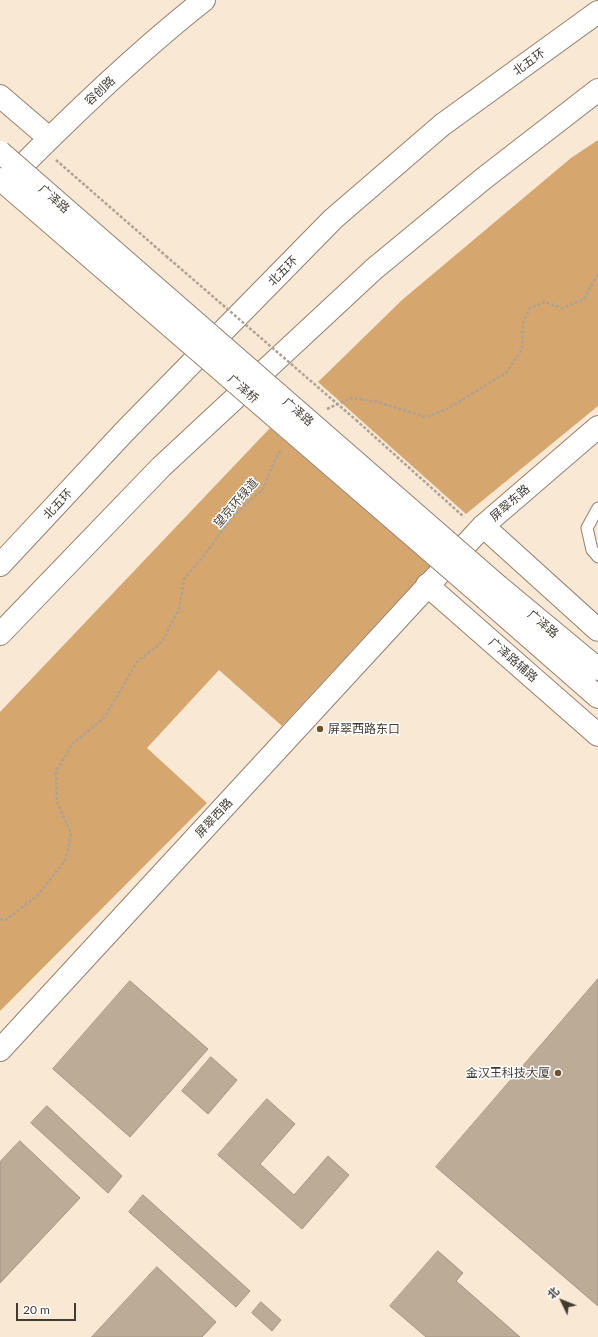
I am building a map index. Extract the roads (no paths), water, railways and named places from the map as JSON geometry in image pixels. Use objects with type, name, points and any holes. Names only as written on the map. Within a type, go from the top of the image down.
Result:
[{"type":"main road","name":"容创路","points":[[0,188],[45,143],[161,34],[204,0]]},
{"type":"main road","name":"北五环","points":[[0,565],[125,431],[333,219],[442,125],[598,12]]},
{"type":"main road","points":[[0,634],[161,467],[374,269],[483,179],[598,90]]},
{"type":"main road","points":[[0,96],[45,143]]},
{"type":"main road","name":"广泽路","points":[[0,152],[492,592],[598,697]]},
{"type":"main road","name":"广泽桥","points":[[0,179],[492,592]]},
{"type":"main road","name":"屏翠东路","points":[[427,585],[481,528],[598,427]]},
{"type":"main road","points":[[481,528],[598,630]]},
{"type":"main road","name":"广泽路辅路","points":[[427,585],[598,735]]},
{"type":"main road","name":"屏翠西路","points":[[0,1050],[427,585]]},
{"type":"main road","name":"广泽路","points":[[492,592],[598,670]]},
{"type":"lane","points":[[598,508],[586,528],[592,550],[598,558]]},
{"type":"place","name":"屏翠西路东口","points":[[320,729]]},
{"type":"place","name":"金汉王科技大厦","points":[[558,1073]]}]
